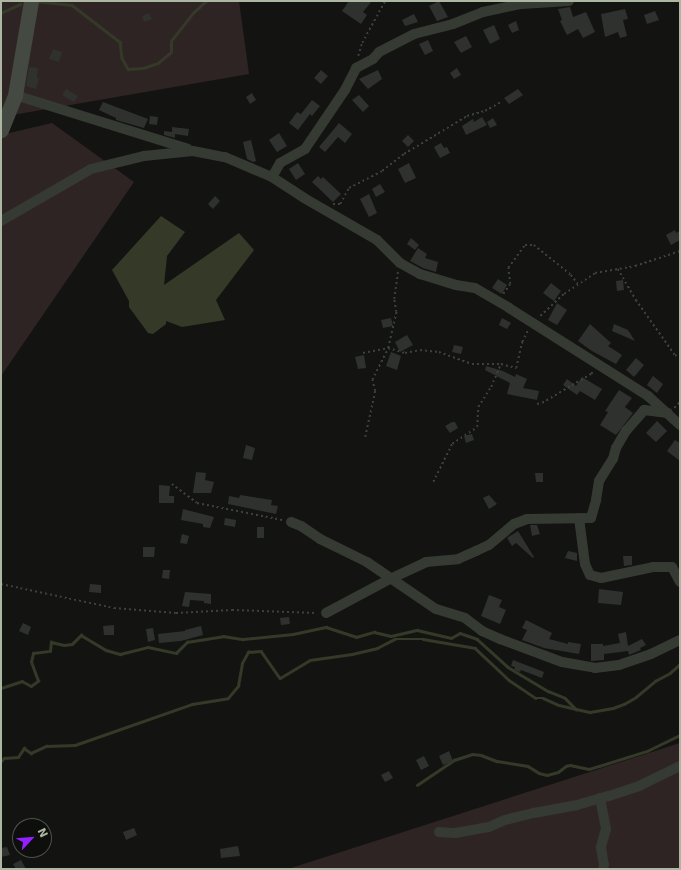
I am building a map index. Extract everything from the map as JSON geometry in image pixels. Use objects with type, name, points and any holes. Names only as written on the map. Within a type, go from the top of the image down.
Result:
[{"type":"street","points":[[1,130],[15,95],[32,1]]},
{"type":"street","points":[[272,177],[280,163],[305,149],[345,90],[356,68],[373,59],[379,52],[414,34],[453,24],[483,12],[521,4],[569,1]]},
{"type":"street","points":[[15,95],[193,151],[225,157],[272,177],[318,206],[378,240],[400,262],[420,274],[456,285],[475,288],[532,321],[648,396],[680,425]]},
{"type":"street","points":[[1,221],[91,169],[144,156],[193,151]]},
{"type":"street","points":[[326,614],[390,579],[426,562],[458,559],[489,546],[514,524],[527,519],[590,518],[596,500],[599,481],[613,459],[616,448],[626,431],[644,410],[668,413]]},
{"type":"street","points":[[579,518],[579,533],[585,564],[590,575],[601,578],[653,567],[672,567],[680,582]]},
{"type":"street","points":[[291,522],[301,526],[320,539],[367,562],[436,609],[464,618],[482,631],[500,639],[562,662],[595,668],[619,665],[651,654],[680,640]]},
{"type":"street","points":[[439,832],[455,833],[489,827],[505,820],[577,805],[639,786],[680,766]]},
{"type":"street","points":[[600,798],[606,829],[601,847],[604,864],[603,869]]},
{"type":"path","points":[[356,68],[362,43],[385,1]]},
{"type":"path","points":[[318,206],[340,204],[349,188],[382,171],[404,154],[466,116],[485,111],[501,102]]},
{"type":"path","points":[[498,302],[510,284],[508,268],[525,245],[534,245],[571,275],[578,284]]},
{"type":"path","points":[[363,353],[388,348],[405,353],[420,350],[440,352],[472,364],[501,364],[516,368],[522,342],[532,321],[538,318],[564,294],[578,284],[595,273],[635,266],[680,251]]},
{"type":"path","points":[[365,437],[375,391],[372,380],[388,348],[396,312],[394,299],[400,262]]},
{"type":"path","points":[[618,268],[636,300],[676,355],[680,358]]},
{"type":"path","points":[[433,482],[452,444],[477,427],[478,407],[491,387],[501,364]]},
{"type":"path","points":[[537,404],[542,403],[591,374],[597,364]]},
{"type":"path","points":[[172,484],[197,504],[291,522]]},
{"type":"path","points":[[1,584],[114,608],[176,613],[232,610],[326,614]]},
{"type":"shaded area","points":[[1,1],[239,1],[249,74],[1,117]]},
{"type":"shaded area","points":[[52,123],[134,182],[1,376],[1,135]]},
{"type":"shaded area","points":[[161,216],[185,232],[167,256],[164,285],[239,233],[254,250],[216,300],[225,320],[182,327],[166,321],[166,324],[153,334],[148,333],[129,307],[129,301],[112,270]]},
{"type":"shaded area","points":[[680,743],[680,869],[288,869]]},
{"type":"building","points":[[349,1],[372,1],[363,12],[367,15],[361,24],[342,11]]},
{"type":"building","points":[[439,1],[448,17],[437,21],[429,6]]},
{"type":"building","points":[[570,7],[573,17],[586,12],[595,32],[583,38],[578,29],[567,35],[560,21],[562,20],[558,9]]},
{"type":"building","points":[[625,9],[628,19],[623,20],[627,36],[620,38],[618,32],[605,37],[601,14]]},
{"type":"building","points":[[655,11],[659,20],[647,24],[644,15]]},
{"type":"building","points":[[149,13],[152,19],[144,22],[142,16]]},
{"type":"building","points":[[414,14],[418,22],[405,26],[402,20]]},
{"type":"building","points":[[516,21],[519,30],[512,33],[508,25]]},
{"type":"building","points":[[494,25],[500,39],[490,44],[483,30]]},
{"type":"building","points":[[466,36],[472,47],[461,53],[454,42]]},
{"type":"building","points":[[428,40],[433,51],[425,55],[419,44]]},
{"type":"building","points":[[53,49],[62,52],[59,62],[49,59]]},
{"type":"building","points":[[29,67],[38,68],[37,78],[39,78],[36,89],[26,86]]},
{"type":"building","points":[[457,68],[461,75],[454,79],[450,73]]},
{"type":"building","points":[[321,70],[328,76],[321,84],[314,78]]},
{"type":"building","points":[[378,70],[382,79],[368,89],[359,79]]},
{"type":"building","points":[[66,89],[78,96],[74,102],[62,95]]},
{"type":"building","points":[[518,89],[523,95],[509,104],[504,98]]},
{"type":"building","points":[[252,93],[256,100],[250,104],[246,97]]},
{"type":"building","points":[[359,95],[369,106],[363,112],[352,100]]},
{"type":"building","points":[[312,100],[320,106],[312,116],[310,114],[298,130],[289,123],[297,112],[301,114]]},
{"type":"building","points":[[103,102],[148,119],[144,128],[116,120],[116,118],[99,110]]},
{"type":"building","points":[[150,116],[158,117],[157,125],[149,124]]},
{"type":"building","points":[[482,117],[487,125],[466,135],[462,126],[473,119],[474,122]]},
{"type":"building","points":[[493,118],[497,125],[490,128],[487,122]]},
{"type":"building","points":[[339,123],[352,134],[345,143],[338,137],[325,152],[319,147]]},
{"type":"building","points":[[172,127],[189,129],[188,136],[175,134],[175,138],[164,135],[164,131],[172,132]]},
{"type":"building","points":[[279,133],[287,146],[277,152],[269,140]]},
{"type":"building","points":[[408,135],[414,141],[408,147],[402,141]]},
{"type":"building","points":[[251,140],[256,161],[253,162],[247,159],[243,142]]},
{"type":"building","points":[[441,143],[444,148],[447,147],[450,153],[440,158],[434,147]]},
{"type":"building","points":[[298,163],[305,174],[296,180],[289,169]]},
{"type":"building","points":[[409,163],[416,178],[405,183],[398,169]]},
{"type":"building","points":[[318,176],[321,179],[323,177],[341,194],[333,202],[312,182]]},
{"type":"building","points":[[380,184],[385,192],[376,197],[372,189]]},
{"type":"building","points":[[369,194],[377,213],[369,217],[360,199]]},
{"type":"building","points":[[215,196],[220,201],[213,209],[208,204]]},
{"type":"building","points":[[675,230],[676,233],[680,231],[680,240],[671,245],[666,235]]},
{"type":"building","points":[[411,238],[419,245],[415,250],[407,244]]},
{"type":"building","points":[[418,248],[427,254],[425,258],[438,262],[436,272],[423,268],[410,261]]},
{"type":"building","points":[[498,279],[507,285],[502,294],[492,288]]},
{"type":"building","points":[[623,280],[624,290],[617,291],[616,281]]},
{"type":"building","points":[[551,283],[561,291],[554,301],[543,293]]},
{"type":"building","points":[[557,303],[567,310],[557,325],[548,320]]},
{"type":"building","points":[[391,318],[393,326],[383,328],[381,320]]},
{"type":"building","points":[[502,318],[511,323],[507,329],[499,325]]},
{"type":"building","points":[[590,324],[611,343],[608,346],[622,355],[616,364],[592,351],[578,341]]},
{"type":"building","points":[[614,324],[628,330],[635,341],[612,331]]},
{"type":"building","points":[[407,335],[413,345],[400,352],[395,342]]},
{"type":"building","points":[[454,345],[463,347],[461,354],[452,352]]},
{"type":"building","points":[[391,352],[401,356],[397,370],[386,366]]},
{"type":"building","points":[[364,355],[366,368],[358,369],[355,357]]},
{"type":"building","points":[[636,358],[644,365],[634,377],[626,370]]},
{"type":"building","points":[[486,366],[503,371],[515,377],[516,374],[527,379],[523,388],[539,391],[537,400],[507,394],[510,383],[485,370]]},
{"type":"building","points":[[653,376],[663,384],[657,393],[647,385]]},
{"type":"building","points":[[582,377],[602,389],[595,400],[580,391],[577,395],[563,385],[567,379],[576,386]]},
{"type":"building","points":[[619,390],[632,398],[625,407],[633,413],[616,435],[600,425],[608,412],[605,411]]},
{"type":"building","points":[[657,421],[667,431],[656,442],[646,433]]},
{"type":"building","points":[[455,422],[458,428],[450,433],[445,426]]},
{"type":"building","points":[[472,434],[474,440],[466,443],[464,436]]},
{"type":"building","points":[[675,440],[680,443],[680,461],[667,451]]},
{"type":"building","points":[[246,445],[255,448],[252,460],[243,458]]},
{"type":"building","points":[[196,472],[206,473],[205,480],[214,482],[211,493],[193,493]]},
{"type":"building","points":[[535,473],[543,473],[543,482],[536,482]]},
{"type":"building","points":[[159,485],[170,486],[169,496],[174,496],[174,503],[159,503]]},
{"type":"building","points":[[240,495],[272,500],[271,505],[278,506],[276,514],[228,504],[229,496],[239,498]]},
{"type":"building","points":[[489,495],[497,504],[489,509],[483,498]]},
{"type":"building","points":[[183,509],[214,517],[210,528],[203,527],[203,524],[181,520]]},
{"type":"building","points":[[225,518],[236,520],[235,527],[224,525]]},
{"type":"building","points":[[530,525],[537,525],[540,534],[532,536]]},
{"type":"building","points":[[257,527],[264,527],[264,538],[257,538]]},
{"type":"building","points":[[518,531],[534,557],[533,558],[516,543],[512,546],[507,538]]},
{"type":"building","points":[[182,534],[189,536],[187,544],[180,543]]},
{"type":"building","points":[[143,547],[155,547],[154,557],[143,557]]},
{"type":"building","points":[[568,551],[577,553],[577,561],[565,558]]},
{"type":"building","points":[[623,556],[632,556],[632,565],[624,566]]},
{"type":"building","points":[[163,570],[170,570],[169,579],[162,578]]},
{"type":"building","points":[[90,584],[101,585],[101,593],[89,592]]},
{"type":"building","points":[[599,589],[623,592],[621,605],[598,603]]},
{"type":"building","points":[[185,592],[211,594],[211,604],[204,603],[204,601],[190,600],[189,607],[182,606]]},
{"type":"building","points":[[489,595],[502,600],[499,607],[506,610],[500,624],[481,616]]},
{"type":"building","points":[[289,617],[290,624],[281,625],[280,618]]},
{"type":"building","points":[[526,620],[552,633],[549,639],[568,644],[568,642],[581,644],[579,654],[544,648],[522,640],[527,630],[522,628]]},
{"type":"building","points":[[23,623],[31,627],[28,635],[19,631]]},
{"type":"building","points":[[114,625],[114,635],[104,635],[103,626]]},
{"type":"building","points":[[201,626],[203,635],[181,641],[159,643],[158,634],[185,631]]},
{"type":"building","points":[[153,628],[155,640],[148,642],[146,629]]},
{"type":"building","points":[[626,632],[628,646],[642,639],[646,645],[640,648],[641,650],[629,655],[628,651],[604,654],[604,660],[591,661],[591,644],[603,644],[603,646],[620,643],[618,634]]},
{"type":"building","points":[[513,660],[544,672],[542,678],[521,670],[520,672],[514,670],[515,667],[511,666]]},
{"type":"building","points":[[449,751],[453,761],[443,765],[439,756]]},
{"type":"building","points":[[424,756],[429,766],[421,770],[416,760]]},
{"type":"building","points":[[389,771],[393,778],[385,782],[381,775]]},
{"type":"building","points":[[134,828],[137,835],[126,840],[123,832]]},
{"type":"building","points":[[238,846],[240,856],[221,858],[220,849]]},
{"type":"building","points":[[7,847],[10,855],[1,857],[1,848]]},
{"type":"building","points":[[21,860],[26,869],[16,869],[13,864]]},
{"type":"waterway","points":[[35,1],[72,5],[120,42],[122,58],[128,69],[143,68],[158,63],[171,52],[171,41],[193,13],[206,1]]},
{"type":"waterway","points":[[1,13],[20,4]]},
{"type":"waterway","points":[[1,688],[22,681],[31,686],[38,681],[31,662],[33,653],[50,651],[51,642],[64,645],[72,644],[81,635],[106,650],[120,654],[148,647],[176,653],[187,642],[223,636],[243,639],[293,634],[326,627],[356,637],[374,632],[391,636],[417,630],[451,638],[460,633],[477,639],[508,667],[548,691],[565,698],[576,709]]},
{"type":"waterway","points":[[1,761],[4,758],[18,757],[24,748],[31,753],[46,746],[75,745],[192,704],[228,698],[238,686],[242,663],[248,652],[261,651],[280,678],[310,660],[352,654],[377,648],[395,639],[423,639],[475,648],[509,680],[536,698],[543,698],[559,705],[590,712],[613,708],[624,704],[636,697],[655,681],[670,673],[680,664]]},
{"type":"waterway","points":[[417,785],[454,760],[472,754],[481,755],[497,761],[528,766],[539,773],[547,775],[558,772],[570,765],[589,769],[599,766],[647,751],[680,735]]}]
